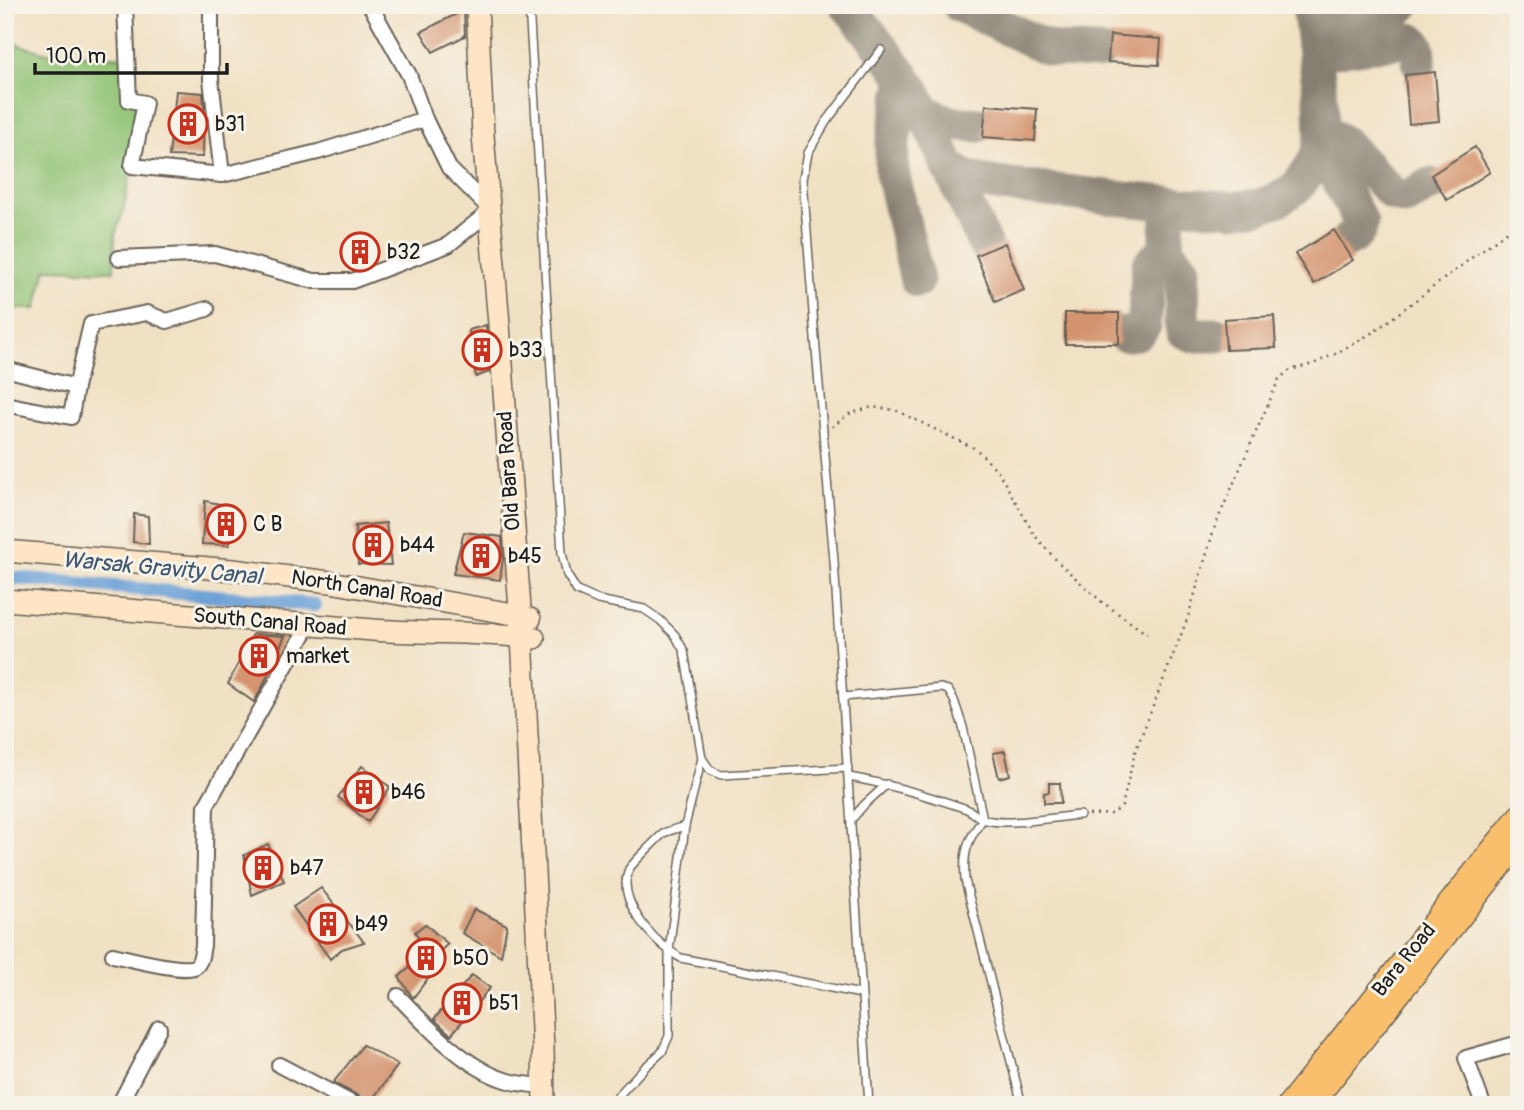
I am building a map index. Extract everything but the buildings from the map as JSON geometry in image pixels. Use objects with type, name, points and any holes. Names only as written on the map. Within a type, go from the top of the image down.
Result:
[{"type":"main road","name":"Old Bara Road","points":[[477,5],[489,210],[505,324],[527,627],[547,1099]]},
{"type":"main road","points":[[488,5],[501,194],[505,324]]},
{"type":"main road","name":"North Canal Road","points":[[5,551],[233,570],[330,582],[414,596],[527,627]]},
{"type":"main road","points":[[410,633],[415,619],[414,596]]},
{"type":"main road","name":"South Canal Road","points":[[5,600],[410,633],[468,633],[527,627]]},
{"type":"main road","name":"Bara Road","points":[[1289,1105],[1351,1040],[1519,817]]},
{"type":"main road","points":[[1310,1105],[1351,1040],[1519,842]]},
{"type":"street","points":[[125,5],[129,100],[145,103],[132,166],[222,175],[318,152],[425,120]]},
{"type":"street","points":[[211,5],[211,79],[222,175]]},
{"type":"street","points":[[119,258],[215,254],[314,281],[352,281],[448,245],[489,210],[449,168],[425,120],[409,75],[370,5]]},
{"type":"street","points":[[5,404],[71,416],[91,324],[147,313],[167,321],[208,309]]},
{"type":"street","points":[[5,369],[76,387]]},
{"type":"street","points":[[113,955],[189,969],[198,965],[203,945],[206,806],[309,625]]},
{"type":"street","points":[[398,996],[421,1021],[462,1056],[484,1071],[547,1099]]},
{"type":"street","points":[[119,1105],[159,1028]]},
{"type":"street","points":[[1483,1105],[1466,1058],[1519,1043]]},
{"type":"street","points":[[279,1065],[355,1105]]},
{"type":"lane","points":[[529,5],[562,553],[568,575],[578,591],[598,600],[644,609],[675,635],[684,652],[702,758],[685,826],[669,951],[669,1037],[662,1052],[618,1096],[615,1105]]},
{"type":"lane","points":[[869,1105],[849,772],[803,179],[808,153],[826,122],[881,50]]},
{"type":"lane","points":[[843,697],[941,688],[948,690],[963,727],[984,819]]},
{"type":"lane","points":[[702,758],[710,769],[721,775],[849,772],[968,809],[984,819],[1030,820],[1080,814]]},
{"type":"lane","points":[[851,820],[864,804],[887,785]]},
{"type":"lane","points":[[984,819],[971,834],[963,860],[965,880],[1022,1105]]},
{"type":"lane","points":[[685,826],[664,833],[629,868],[627,885],[630,904],[641,923],[669,951],[681,958],[861,994]]},
{"type":"path","points":[[1080,814],[1113,814],[1122,806],[1135,752],[1188,617],[1216,526],[1279,379],[1290,370],[1335,354],[1376,331],[1519,222]]},
{"type":"path","points":[[824,433],[849,414],[872,407],[895,410],[976,449],[998,471],[1035,536],[1058,562],[1102,602],[1147,634]]},
{"type":"green space","points":[[5,41],[47,53],[126,57],[128,100],[144,104],[123,212],[115,235],[114,271],[46,269],[36,309],[5,309]]},
{"type":"waterway","name":"Warsak Gravity Canal","points":[[5,577],[315,605]]},
{"type":"taxiway","points":[[847,5],[915,93],[984,243]]},
{"type":"taxiway","points":[[959,5],[1043,46],[1055,50],[1099,52]]},
{"type":"taxiway","points":[[949,167],[964,177],[987,183],[1124,199],[1233,209],[1260,206],[1279,199],[1297,187],[1312,166],[1322,138],[1321,102],[1309,5]]},
{"type":"taxiway","points":[[1310,5],[1319,13],[1330,16],[1403,5]]},
{"type":"taxiway","points":[[1314,45],[1329,51],[1410,40],[1417,46],[1419,63]]},
{"type":"taxiway","points":[[905,78],[892,146],[892,172],[917,280]]},
{"type":"taxiway","points":[[923,111],[949,123],[978,125]]},
{"type":"taxiway","points":[[1322,138],[1336,138],[1345,144],[1393,194],[1405,198],[1430,185]]},
{"type":"taxiway","points":[[1320,145],[1361,223],[1357,233],[1348,240]]},
{"type":"taxiway","points":[[1177,204],[1168,217],[1166,248],[1183,269],[1183,331],[1193,335],[1218,335]]},
{"type":"taxiway","points":[[1123,334],[1136,333],[1144,325],[1149,265],[1166,248]]},
{"type":"place","name":"b31","points":[[188,124]]},
{"type":"place","name":"b32","points":[[360,252]]},
{"type":"place","name":"b33","points":[[482,350]]},
{"type":"place","name":"C B","points":[[226,524]]},
{"type":"place","name":"b44","points":[[373,545]]},
{"type":"place","name":"b45","points":[[481,556]]},
{"type":"place","name":"market","points":[[259,656]]},
{"type":"place","name":"b46","points":[[364,792]]},
{"type":"place","name":"b47","points":[[263,868]]},
{"type":"place","name":"b49","points":[[328,924]]},
{"type":"place","name":"b50","points":[[426,958]]},
{"type":"place","name":"b51","points":[[462,1003]]}]
